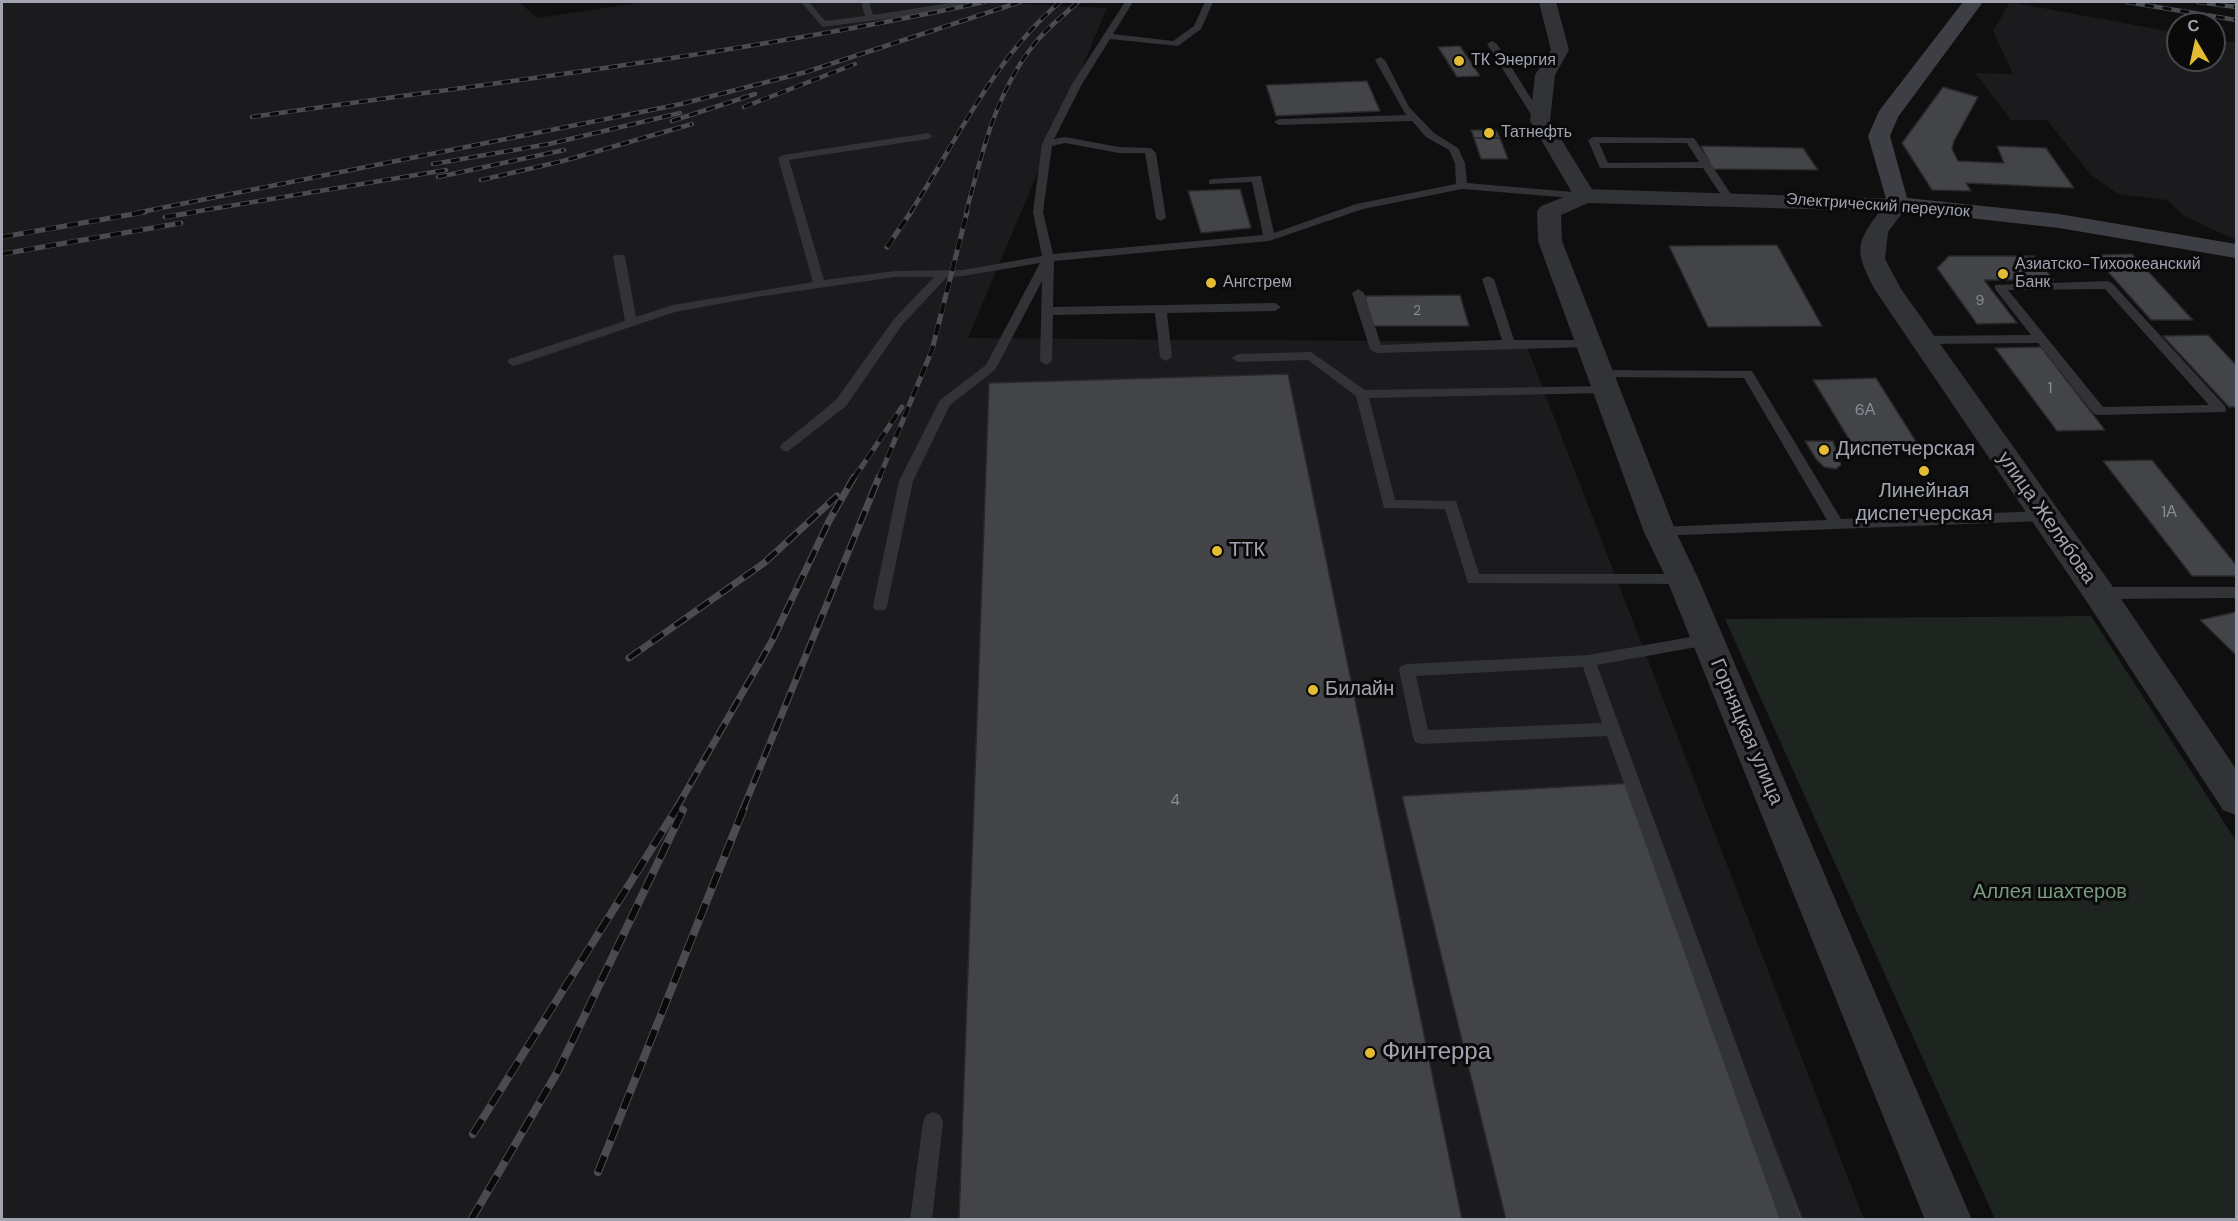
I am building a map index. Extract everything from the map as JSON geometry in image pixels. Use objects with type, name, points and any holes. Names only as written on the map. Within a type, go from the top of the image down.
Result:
[{"type":"main road","points":[[1897,204],[1879,136],[1887,116],[1973,2]]},
{"type":"main road","name":"Электрический переулок","points":[[1897,204],[2060,221],[2236,251]]},
{"type":"street","points":[[1547,2],[1560,50],[1545,75],[1540,122],[1584,196]]},
{"type":"street","name":"Электрический переулок","points":[[1550,241],[1549,211],[1584,196],[1897,204]]},
{"type":"street","name":"улица Желябова","points":[[1897,204],[1876,232],[1872,260],[1922,340],[2099,593],[2236,799]]},
{"type":"street","name":"Горняцкая улица","points":[[1550,241],[1601,382],[1660,532],[1683,580],[1949,1220]]},
{"type":"lane","points":[[805,2],[823,24],[964,2]]},
{"type":"lane","points":[[865,2],[870,18]]},
{"type":"lane","points":[[1046,360],[1048,258],[1038,212],[1047,144],[1077,84],[1129,2]]},
{"type":"lane","points":[[1107,36],[1176,44],[1198,27],[1209,2]]},
{"type":"lane","points":[[1492,44],[1540,122]]},
{"type":"lane","points":[[1380,60],[1404,108],[1430,135],[1453,148],[1460,163],[1462,186]]},
{"type":"lane","points":[[1279,122],[1414,118]]},
{"type":"lane","points":[[819,283],[783,158],[928,136]]},
{"type":"lane","points":[[1047,144],[1065,140],[1119,150],[1147,150],[1151,153],[1161,218]]},
{"type":"lane","points":[[1707,165],[1604,166],[1593,140],[1690,140],[1707,165],[1729,199]]},
{"type":"lane","points":[[1213,182],[1257,178],[1269,238]]},
{"type":"lane","points":[[513,362],[673,309],[819,283],[895,274],[963,273],[1048,258],[1269,238],[1360,207],[1462,186],[1584,196]]},
{"type":"lane","points":[[619,257],[631,322]]},
{"type":"lane","points":[[880,606],[906,481],[945,402],[990,367],[1048,258]]},
{"type":"lane","points":[[787,447],[841,403],[898,322],[943,274]]},
{"type":"lane","points":[[1488,279],[1509,344]]},
{"type":"lane","points":[[2108,285],[2220,409],[2099,411],[2041,339],[1999,287],[2108,285]]},
{"type":"lane","points":[[1358,293],[1376,349],[1509,344],[1587,344]]},
{"type":"lane","points":[[1047,311],[1275,307]]},
{"type":"lane","points":[[1161,309],[1166,357]]},
{"type":"lane","points":[[1922,340],[2041,339]]},
{"type":"lane","points":[[1238,358],[1311,356],[1362,394],[1748,374],[1837,525]]},
{"type":"lane","points":[[1362,394],[1389,505],[1451,504],[1473,579],[1683,580]]},
{"type":"lane","points":[[1660,532],[2043,516]]},
{"type":"lane","points":[[2099,593],[2236,593]]},
{"type":"lane","points":[[1612,729],[1421,737],[1407,669],[1588,661],[1708,640]]},
{"type":"lane","points":[[1588,661],[1791,1220]]},
{"type":"lane","points":[[921,1220],[933,1122]]},
{"type":"shaded area","points":[[2,2],[519,2],[537,18],[644,2],[986,2],[1107,8],[968,338],[1525,342],[1864,1219],[2,1220]]},
{"type":"shaded area","points":[[2010,2],[2166,31],[2166,72],[2226,72],[2226,41],[2236,43],[2236,240],[2184,216],[2167,200],[2118,194],[2091,175],[2047,120],[2011,120],[1975,73],[2013,74],[1993,31]]},
{"type":"green space","name":"Аллея шахтеров","points":[[2091,616],[2236,841],[2236,1219],[1995,1219],[1725,619]]},
{"type":"building","name":"ТК Энергия","points":[[1460,46],[1480,76],[1457,77],[1438,47]]},
{"type":"building","points":[[1367,81],[1380,111],[1276,116],[1266,85]]},
{"type":"building","points":[[1943,87],[1978,97],[1954,141],[1952,149],[1958,161],[2004,163],[1997,146],[2046,148],[2074,188],[1966,183],[1971,191],[1932,190],[1902,143]]},
{"type":"building","points":[[1471,130],[1496,130],[1500,138],[1474,138]]},
{"type":"building","points":[[1474,138],[1500,138],[1508,159],[1481,159]]},
{"type":"building","points":[[1701,146],[1803,148],[1818,170],[1713,169]]},
{"type":"building","points":[[1240,189],[1251,228],[1201,233],[1188,191]]},
{"type":"building","points":[[1777,245],[1822,326],[1708,327],[1669,246]]},
{"type":"building","points":[[2132,254],[2193,320],[2151,320],[2093,255]]},
{"type":"building","points":[[1949,256],[2034,256],[2054,280],[1984,280],[2017,323],[1977,324],[1937,268]]},
{"type":"building","points":[[1460,295],[1469,326],[1372,326],[1365,296]]},
{"type":"building","points":[[2208,335],[2236,365],[2236,407],[2229,407],[2163,336]]},
{"type":"building","points":[[2041,347],[2105,430],[2057,431],[1995,348]]},
{"type":"building","points":[[1288,374],[1462,1219],[959,1220],[989,383]]},
{"type":"building","points":[[1876,378],[1917,443],[1852,444],[1813,380]]},
{"type":"building","name":"Диспетчерская","points":[[1805,441],[1833,441],[1841,465],[1836,469],[1824,467]]},
{"type":"building","points":[[2152,460],[2236,565],[2236,576],[2192,576],[2103,461]]},
{"type":"building","points":[[2236,612],[2236,655],[2200,620]]},
{"type":"building","points":[[1633,783],[1803,1220],[1506,1220],[1402,796]]},
{"type":"railway","points":[[252,117],[711,52],[984,2]]},
{"type":"railway","points":[[136,213],[681,104],[806,72],[1020,2]]},
{"type":"railway","points":[[910,213],[995,75],[1036,24],[1060,2]]},
{"type":"railway","points":[[966,213],[991,127],[1008,85],[1037,41],[1078,2]]},
{"type":"railway","points":[[2127,2],[2236,20]]},
{"type":"railway","points":[[2198,2],[2236,7]]},
{"type":"railway","points":[[744,107],[855,64]]},
{"type":"railway","points":[[672,121],[755,94]]},
{"type":"railway","points":[[433,164],[549,144],[680,113]]},
{"type":"railway","points":[[481,180],[563,161],[692,124]]},
{"type":"railway","points":[[438,177],[564,150]]},
{"type":"railway","points":[[187,213],[446,170]]},
{"type":"railway","points":[[2,237],[145,212]]},
{"type":"railway","points":[[165,217],[196,212]]},
{"type":"railway","points":[[887,247],[911,212]]},
{"type":"railway","points":[[879,478],[932,350],[967,212]]},
{"type":"railway","points":[[2,254],[181,223]]},
{"type":"railway","points":[[854,478],[902,407]]},
{"type":"railway","points":[[676,809],[772,641],[829,521],[854,477]]},
{"type":"railway","points":[[743,809],[879,477]]},
{"type":"railway","points":[[629,658],[764,563],[837,496]]},
{"type":"railway","points":[[473,1134],[677,808]]},
{"type":"railway","points":[[598,1172],[744,808]]},
{"type":"railway","points":[[471,1220],[558,1071],[683,810]]},
{"type":"place","name":"ТК Энергия","points":[[1459,61]]},
{"type":"place","name":"Татнефть","points":[[1489,133]]},
{"type":"place","name":"Азиатско-Тихоокеанский Банк","points":[[2003,274]]},
{"type":"place","name":"Ангстрем","points":[[1211,283]]},
{"type":"place","name":"Диспетчерская","points":[[1824,450]]},
{"type":"place","name":"Линейная диспетчерская","points":[[1924,471]]},
{"type":"place","name":"ТТК","points":[[1217,551]]},
{"type":"place","name":"Билайн","points":[[1313,690]]},
{"type":"place","name":"Финтерра","points":[[1370,1053]]}]
